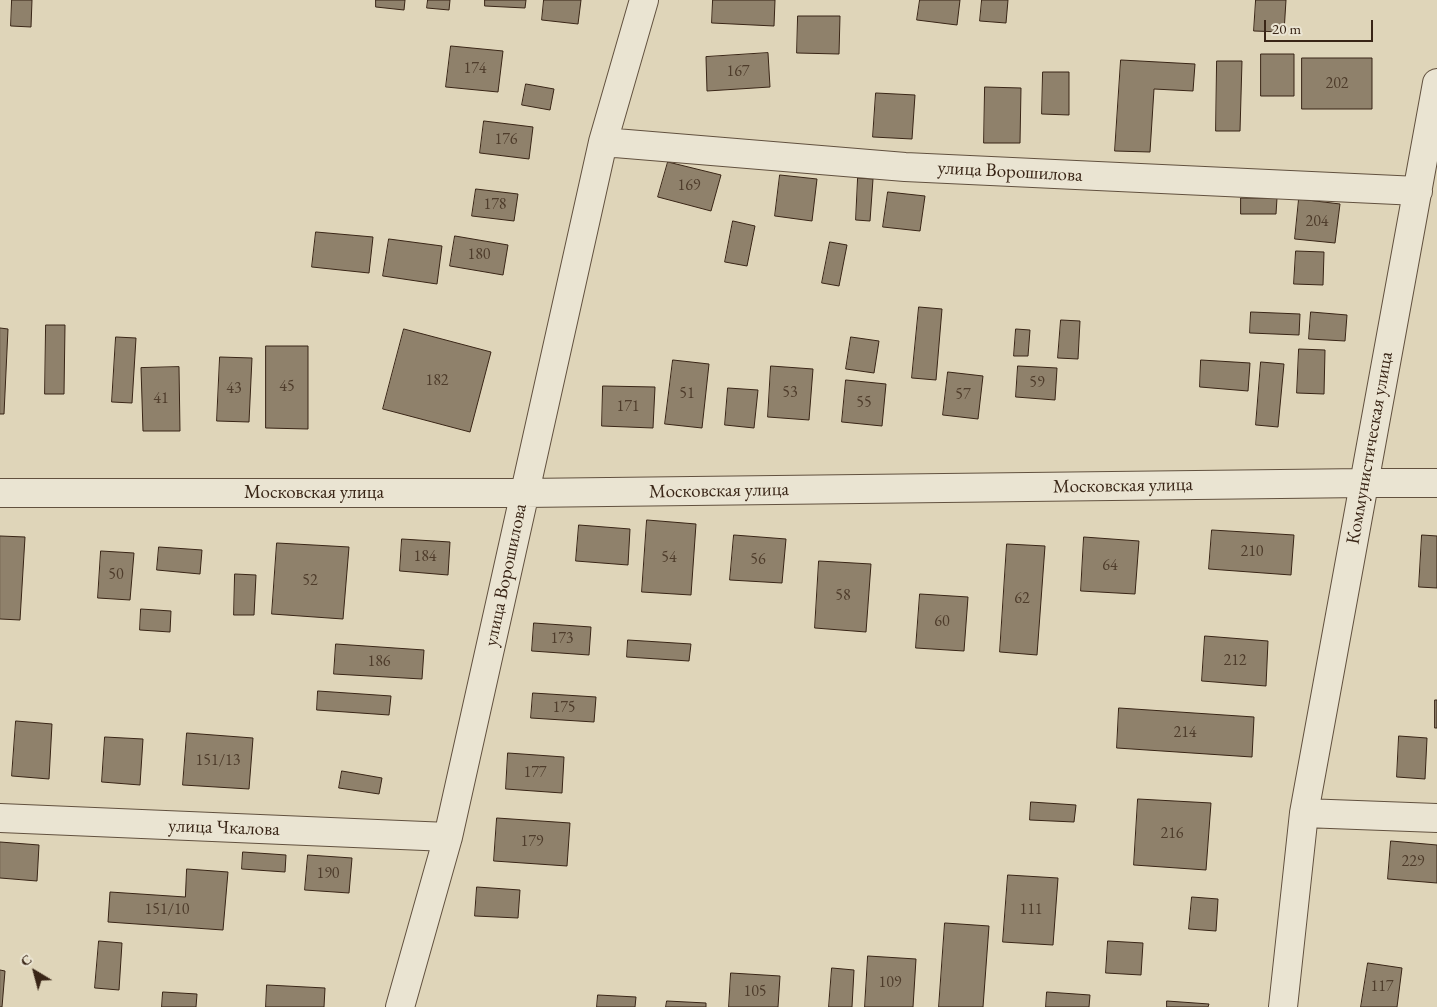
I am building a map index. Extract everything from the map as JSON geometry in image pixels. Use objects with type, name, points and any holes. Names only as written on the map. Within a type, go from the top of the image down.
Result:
[{"type":"street","name":"улица Ворошилова","points":[[400,1007],[448,837],[603,142],[644,0]]},
{"type":"street","name":"Коммунистическая улица","points":[[1283,1007],[1304,813],[1437,83]]},
{"type":"street","name":"улица Ворошилова","points":[[603,142],[905,167],[1418,191]]},
{"type":"street","name":"Московская улица","points":[[0,493],[524,493],[1437,483]]},
{"type":"street","points":[[1304,813],[1437,818]]},
{"type":"street","name":"улица Чкалова","points":[[0,818],[448,837]]},
{"type":"building","points":[[12,0],[32,0],[31,27],[11,26]]},
{"type":"building","points":[[376,0],[405,0],[404,10],[376,7]]},
{"type":"building","points":[[428,0],[450,0],[449,10],[427,8]]},
{"type":"building","points":[[485,0],[526,0],[525,8],[485,6]]},
{"type":"building","points":[[544,0],[581,0],[578,24],[542,20]]},
{"type":"building","points":[[713,0],[775,0],[774,26],[712,23]]},
{"type":"building","points":[[920,0],[960,0],[957,25],[917,20]]},
{"type":"building","points":[[982,0],[1008,0],[1006,23],[980,21]]},
{"type":"building","points":[[1256,0],[1286,0],[1284,32],[1254,31]]},
{"type":"building","points":[[798,16],[840,16],[839,54],[797,53]]},
{"type":"building","points":[[451,46],[503,51],[498,92],[446,87]]},
{"type":"building","points":[[768,53],[770,87],[707,91],[706,57]]},
{"type":"building","points":[[1261,54],[1294,54],[1294,96],[1261,96]]},
{"type":"building","points":[[1302,58],[1372,58],[1372,109],[1302,109]]},
{"type":"building","points":[[1121,60],[1195,64],[1193,91],[1154,89],[1150,152],[1115,151]]},
{"type":"building","points":[[1217,61],[1242,61],[1240,131],[1216,131]]},
{"type":"building","points":[[1043,72],[1069,72],[1069,115],[1042,114]]},
{"type":"building","points":[[526,84],[554,89],[550,110],[522,105]]},
{"type":"building","points":[[985,87],[1021,88],[1020,143],[984,143]]},
{"type":"building","points":[[876,93],[915,95],[912,139],[873,137]]},
{"type":"building","points":[[484,121],[533,127],[529,159],[480,153]]},
{"type":"building","points":[[668,162],[721,175],[711,211],[658,197]]},
{"type":"building","points":[[780,175],[817,179],[812,221],[775,216]]},
{"type":"building","points":[[858,178],[873,179],[870,221],[856,220]]},
{"type":"building","points":[[476,189],[518,194],[514,221],[472,216]]},
{"type":"building","points":[[888,192],[925,196],[920,231],[883,227]]},
{"type":"building","points":[[1241,198],[1277,198],[1276,214],[1241,214]]},
{"type":"building","points":[[1299,199],[1340,204],[1335,243],[1295,239]]},
{"type":"building","points":[[733,221],[755,226],[747,266],[725,262]]},
{"type":"building","points":[[316,232],[373,237],[369,273],[312,267]]},
{"type":"building","points":[[455,236],[508,245],[503,275],[450,266]]},
{"type":"building","points":[[389,239],[442,246],[437,284],[383,276]]},
{"type":"building","points":[[830,242],[847,245],[839,286],[822,283]]},
{"type":"building","points":[[1296,251],[1324,252],[1323,285],[1294,284]]},
{"type":"building","points":[[919,307],[942,309],[936,380],[912,378]]},
{"type":"building","points":[[1251,312],[1300,314],[1299,335],[1250,333]]},
{"type":"building","points":[[1311,312],[1347,315],[1345,341],[1309,339]]},
{"type":"building","points":[[1061,320],[1080,321],[1078,359],[1058,358]]},
{"type":"building","points":[[46,325],[65,325],[64,394],[45,394]]},
{"type":"building","points":[[0,328],[8,329],[4,414],[0,414]]},
{"type":"building","points":[[404,329],[491,352],[470,432],[383,409]]},
{"type":"building","points":[[1016,329],[1030,330],[1028,356],[1014,356]]},
{"type":"building","points":[[116,337],[136,338],[132,403],[112,402]]},
{"type":"building","points":[[851,337],[879,341],[874,373],[846,369]]},
{"type":"building","points":[[266,346],[308,346],[308,429],[266,428]]},
{"type":"building","points":[[1299,349],[1325,350],[1324,394],[1297,393]]},
{"type":"building","points":[[220,357],[252,358],[249,422],[217,421]]},
{"type":"building","points":[[673,360],[709,364],[702,428],[665,424]]},
{"type":"building","points":[[1201,360],[1250,363],[1248,391],[1200,387]]},
{"type":"building","points":[[1261,362],[1284,364],[1278,427],[1256,425]]},
{"type":"building","points":[[771,366],[813,369],[809,420],[768,417]]},
{"type":"building","points":[[1018,366],[1057,368],[1055,400],[1016,397]]},
{"type":"building","points":[[179,367],[180,431],[143,431],[141,368]]},
{"type":"building","points":[[948,372],[983,376],[978,419],[943,415]]},
{"type":"building","points":[[846,380],[886,384],[882,426],[842,422]]},
{"type":"building","points":[[603,386],[655,387],[653,428],[602,426]]},
{"type":"building","points":[[728,388],[758,390],[754,428],[725,425]]},
{"type":"building","points":[[647,520],[696,524],[691,595],[642,592]]},
{"type":"building","points":[[579,525],[630,529],[628,565],[576,561]]},
{"type":"building","points":[[1212,530],[1294,535],[1291,575],[1209,569]]},
{"type":"building","points":[[734,535],[786,539],[782,583],[730,580]]},
{"type":"building","points":[[1422,535],[1437,536],[1437,588],[1419,587]]},
{"type":"building","points":[[0,536],[25,537],[20,620],[0,619]]},
{"type":"building","points":[[1084,537],[1139,541],[1135,594],[1081,591]]},
{"type":"building","points":[[402,539],[450,542],[448,575],[400,571]]},
{"type":"building","points":[[277,543],[349,547],[343,619],[272,614]]},
{"type":"building","points":[[1007,544],[1045,546],[1037,655],[1000,652]]},
{"type":"building","points":[[159,547],[202,550],[200,574],[157,570]]},
{"type":"building","points":[[101,551],[134,553],[130,600],[98,598]]},
{"type":"building","points":[[819,561],[871,564],[866,632],[815,628]]},
{"type":"building","points":[[235,574],[256,575],[254,615],[234,615]]},
{"type":"building","points":[[920,594],[968,597],[964,651],[916,648]]},
{"type":"building","points":[[141,609],[171,611],[170,632],[140,630]]},
{"type":"building","points":[[534,623],[591,627],[589,655],[532,651]]},
{"type":"building","points":[[1205,636],[1268,641],[1266,686],[1202,681]]},
{"type":"building","points":[[628,640],[691,644],[689,661],[627,657]]},
{"type":"building","points":[[336,644],[424,650],[422,679],[334,674]]},
{"type":"building","points":[[318,691],[391,696],[389,715],[317,710]]},
{"type":"building","points":[[533,693],[596,697],[594,722],[531,718]]},
{"type":"building","points":[[1435,700],[1437,700],[1437,728],[1435,728]]},
{"type":"building","points":[[1119,708],[1254,717],[1252,757],[1117,748]]},
{"type":"building","points":[[16,721],[52,724],[49,779],[12,776]]},
{"type":"building","points":[[187,733],[253,738],[249,789],[183,785]]},
{"type":"building","points":[[1399,736],[1427,738],[1425,779],[1397,777]]},
{"type":"building","points":[[105,737],[143,739],[140,785],[102,782]]},
{"type":"building","points":[[508,753],[564,757],[562,793],[506,789]]},
{"type":"building","points":[[342,771],[382,778],[379,794],[339,788]]},
{"type":"building","points":[[1138,799],[1211,803],[1206,870],[1134,865]]},
{"type":"building","points":[[1031,802],[1076,805],[1074,822],[1030,820]]},
{"type":"building","points":[[497,818],[570,823],[567,866],[494,861]]},
{"type":"building","points":[[1391,841],[1437,845],[1437,883],[1388,879]]},
{"type":"building","points":[[0,842],[39,845],[37,881],[0,878]]},
{"type":"building","points":[[243,852],[286,855],[285,872],[242,869]]},
{"type":"building","points":[[308,855],[352,858],[349,893],[305,890]]},
{"type":"building","points":[[187,869],[228,872],[223,930],[108,922],[110,892],[185,897]]},
{"type":"building","points":[[1008,875],[1058,878],[1053,945],[1003,942]]},
{"type":"building","points":[[477,887],[520,890],[518,918],[475,916]]},
{"type":"building","points":[[1192,897],[1218,899],[1216,931],[1189,929]]},
{"type":"building","points":[[945,923],[989,926],[983,1007],[939,1007]]},
{"type":"building","points":[[99,941],[122,943],[119,990],[95,988]]},
{"type":"building","points":[[1108,941],[1143,943],[1141,975],[1106,973]]},
{"type":"building","points":[[868,956],[916,959],[913,1007],[865,1007]]},
{"type":"building","points":[[1368,963],[1402,968],[1397,1007],[1361,1007]]},
{"type":"building","points":[[832,968],[854,970],[852,1007],[829,1007]]},
{"type":"building","points":[[0,970],[5,971],[2,1007],[0,1007]]},
{"type":"building","points":[[731,973],[780,976],[778,1007],[729,1007]]},
{"type":"building","points":[[267,985],[325,988],[324,1007],[266,1007]]},
{"type":"building","points":[[163,992],[197,994],[196,1007],[162,1007]]},
{"type":"building","points":[[1047,992],[1090,995],[1089,1007],[1046,1007]]},
{"type":"building","points":[[598,995],[636,997],[635,1007],[597,1007]]},
{"type":"building","points":[[667,1001],[706,1003],[706,1007],[666,1007]]},
{"type":"building","points":[[1167,1001],[1209,1004],[1208,1007],[1167,1007]]}]
